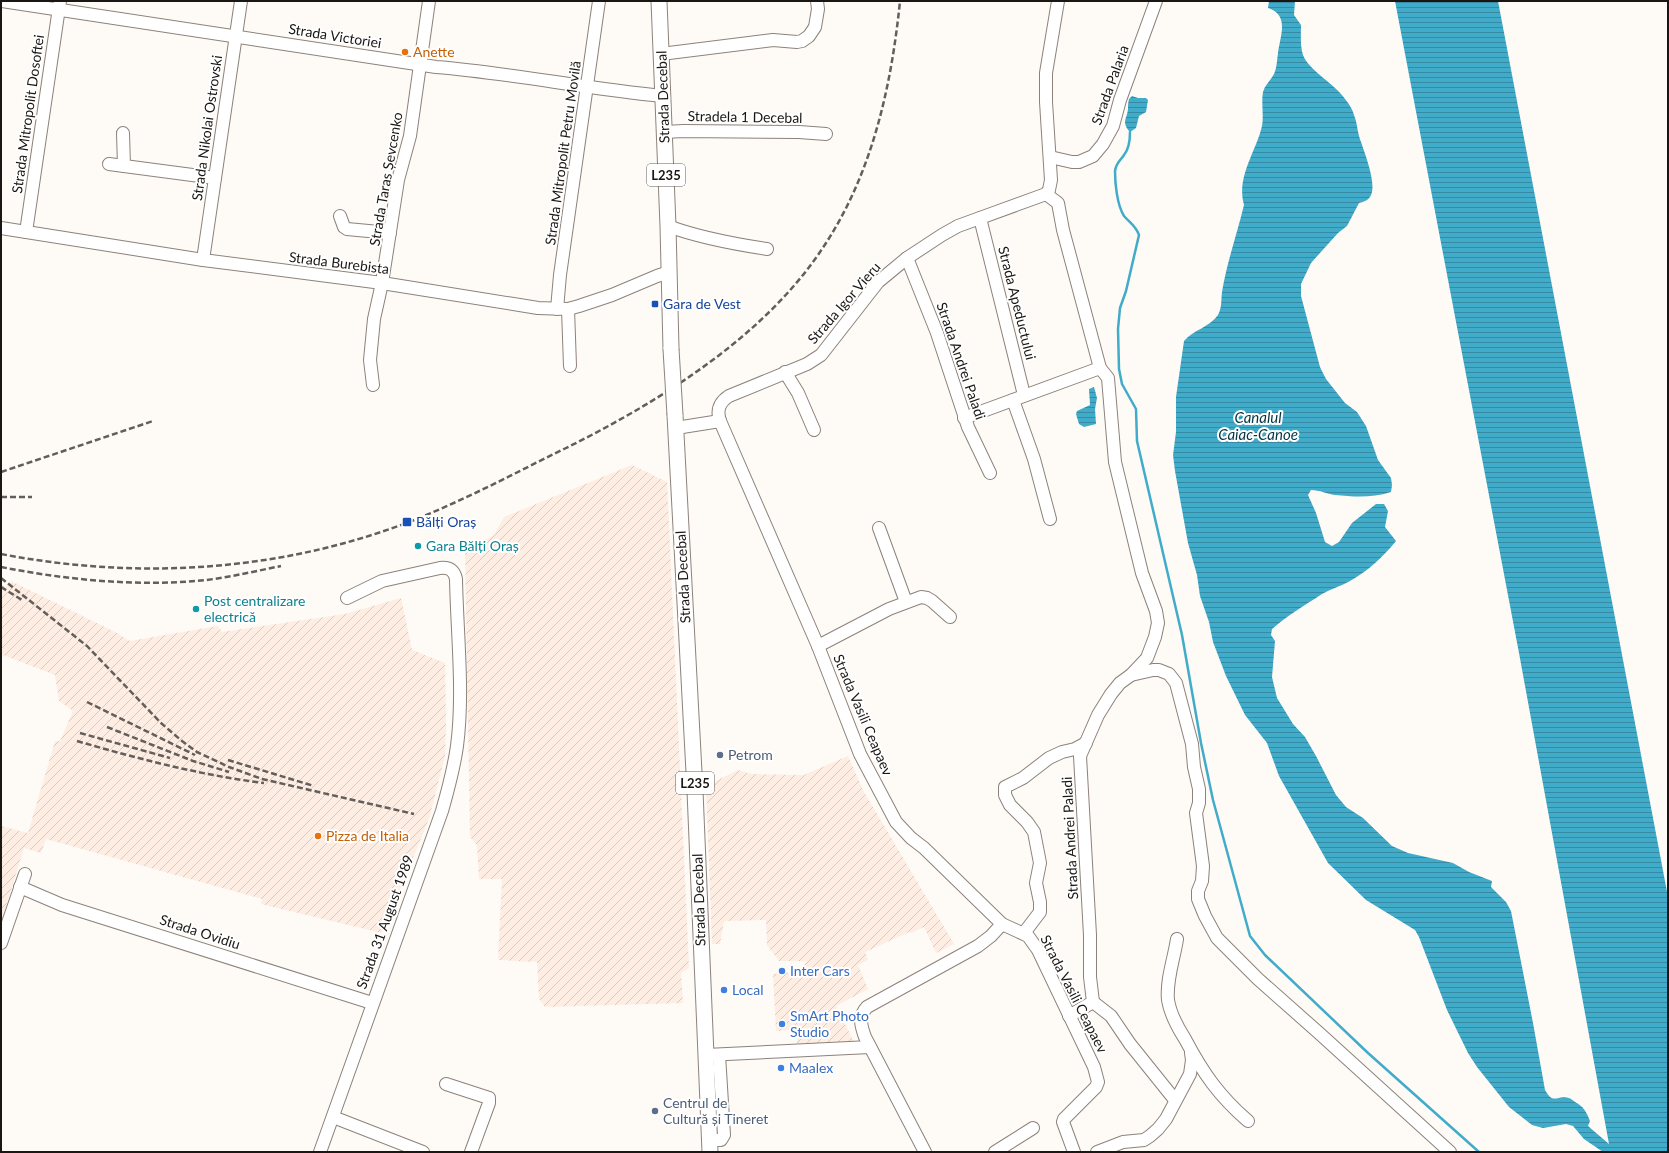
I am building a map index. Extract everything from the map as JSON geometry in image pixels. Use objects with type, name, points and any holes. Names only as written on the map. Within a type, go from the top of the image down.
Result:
[{"type":"main road","name":"Strada Decebal","points":[[659,1],[665,132],[671,349],[695,792],[713,1055],[710,1146]]},
{"type":"street","name":"Strada Victoriei","points":[[2,1],[59,5],[421,64],[488,72],[588,88],[663,96]]},
{"type":"street","name":"Strada Nikolai Ostrovski","points":[[203,260],[241,1]]},
{"type":"street","name":"Strada Taras Șevcenko","points":[[374,385],[370,352],[374,319],[382,283],[398,180],[410,136],[430,1]]},
{"type":"street","name":"Strada Mitropolit Petru Movilă","points":[[570,366],[562,309],[560,276],[588,88],[599,1]]},
{"type":"street","points":[[661,54],[773,40],[802,41],[809,36],[815,27],[818,9],[817,1]]},
{"type":"street","points":[[1058,1],[1046,73],[1046,102],[1051,185],[1046,194],[1058,203],[1063,230],[1100,368],[1108,378],[1115,462],[1125,509],[1142,573],[1156,611],[1158,623],[1155,637],[1147,658],[1131,675]]},
{"type":"street","name":"Strada Palaria","points":[[1050,157],[1079,162],[1093,156],[1103,144],[1113,126],[1120,100],[1156,1]]},
{"type":"street","name":"Strada Mitropolit Dosoftei","points":[[26,232],[59,5]]},
{"type":"street","name":"Stradela 1 Decebal","points":[[665,132],[690,131],[826,134]]},
{"type":"street","points":[[123,133],[124,166]]},
{"type":"street","points":[[109,164],[215,178]]},
{"type":"street","name":"Strada Igor Vieru","points":[[720,421],[718,411],[719,406],[725,399],[735,393],[807,364],[825,353],[878,282],[907,258],[958,226],[1046,194]]},
{"type":"street","points":[[340,216],[344,227],[347,229],[390,233]]},
{"type":"street","name":"Strada Apeductului","points":[[980,218],[1018,398],[1050,519]]},
{"type":"street","points":[[668,226],[684,232],[716,240],[767,249]]},
{"type":"street","name":"Strada Burebista","points":[[1,228],[203,260],[382,283],[510,304],[562,309],[597,301],[669,272]]},
{"type":"street","name":"Strada Andrei Paladi","points":[[907,258],[937,333],[964,418],[990,473]]},
{"type":"street","points":[[964,418],[1100,368]]},
{"type":"street","points":[[785,372],[798,393],[814,430]]},
{"type":"street","points":[[675,422],[720,421]]},
{"type":"street","name":"Strada Vasili Ceapaev","points":[[720,421],[818,646],[860,754],[896,822],[1002,924],[1024,933],[1031,939],[1038,950],[1089,1055],[1098,1082],[1092,1093],[1070,1112],[1063,1122],[1074,1152]]},
{"type":"street","points":[[879,528],[906,602]]},
{"type":"street","name":"Strada 31 August 1989","points":[[320,1152],[372,1003],[442,811],[454,767],[459,710],[455,576],[449,569],[440,568],[396,577],[376,583],[347,598]]},
{"type":"street","points":[[818,646],[889,609],[921,597],[927,598],[950,617]]},
{"type":"street","points":[[1131,675],[1159,670],[1169,674],[1176,683],[1192,744],[1194,767],[1199,789],[1199,803],[1196,813],[1202,866],[1202,881],[1198,891],[1198,899],[1217,938],[1258,979],[1450,1152]]},
{"type":"street","name":"Strada Andrei Paladi","points":[[1093,1002],[1090,977],[1090,935],[1080,756],[1098,715],[1120,683],[1131,675]]},
{"type":"street","points":[[1024,933],[1040,912],[1040,902],[1036,883],[1040,863],[1034,832],[1007,800],[1004,790],[1005,787],[1023,778],[1049,758],[1062,752],[1075,749],[1086,743]]},
{"type":"street","points":[[1,943],[25,874]]},
{"type":"street","name":"Strada Ovidiu","points":[[20,887],[62,905],[372,1003]]},
{"type":"street","points":[[925,1152],[870,1047],[861,1025],[861,1016],[867,1007],[978,946],[991,936],[1002,924]]},
{"type":"street","points":[[1177,940],[1170,972],[1168,1000],[1173,1016],[1200,1068],[1216,1088],[1248,1122]]},
{"type":"street","points":[[1069,1016],[1093,1002],[1111,1016],[1134,1049],[1175,1100]]},
{"type":"street","points":[[713,1055],[870,1047]]},
{"type":"street","points":[[1098,1152],[1123,1142],[1140,1140],[1150,1136],[1166,1120],[1175,1100],[1190,1074],[1192,1060],[1190,1050]]},
{"type":"street","points":[[446,1084],[489,1098],[488,1107],[471,1152]]},
{"type":"street","points":[[332,1117],[423,1152]]},
{"type":"street","points":[[995,1152],[1033,1128]]},
{"type":"shaded area","points":[[632,465],[667,482],[689,968],[681,973],[683,1003],[545,1007],[539,999],[537,962],[498,960],[502,879],[479,879],[477,845],[470,837],[465,550],[494,535],[504,517]]},
{"type":"shaded area","points":[[11,581],[115,632],[130,641],[218,626],[222,632],[345,614],[401,598],[412,650],[445,663],[445,756],[429,819],[382,933],[261,904],[262,899],[46,839],[41,853],[24,848],[1,922],[1,826],[28,833],[55,741],[60,741],[73,711],[59,701],[55,675],[3,655],[1,660],[1,584],[6,587]]},
{"type":"shaded area","points":[[848,756],[864,792],[954,944],[936,953],[924,927],[911,933],[909,932],[865,952],[868,960],[858,965],[868,989],[836,1006],[855,1044],[797,1047],[797,1030],[776,1031],[773,974],[793,972],[793,976],[795,976],[807,961],[779,961],[767,945],[766,920],[724,921],[720,944],[712,944],[706,786],[738,770],[751,774],[804,775]]},
{"type":"water","name":"Canalul Caiac-Canoe","points":[[1269,1],[1295,1],[1294,15],[1301,25],[1301,44],[1303,55],[1315,70],[1337,89],[1350,106],[1356,120],[1372,182],[1370,197],[1359,203],[1347,226],[1338,233],[1311,263],[1301,284],[1301,296],[1320,367],[1326,379],[1345,403],[1357,412],[1366,426],[1378,460],[1391,478],[1391,492],[1356,497],[1335,495],[1311,490],[1308,495],[1316,513],[1325,542],[1332,546],[1339,542],[1352,523],[1376,504],[1384,504],[1388,511],[1385,527],[1396,541],[1386,553],[1363,573],[1347,583],[1322,594],[1272,629],[1271,635],[1275,641],[1272,677],[1277,698],[1293,724],[1305,737],[1336,795],[1346,807],[1363,818],[1392,846],[1408,853],[1453,863],[1469,872],[1492,881],[1491,887],[1506,902],[1511,911],[1545,1090],[1553,1099],[1565,1097],[1570,1098],[1581,1106],[1586,1112],[1590,1121],[1588,1126],[1609,1144],[1519,653],[1395,1],[1498,1],[1668,897],[1668,1152],[1603,1152],[1584,1139],[1573,1126],[1566,1124],[1543,1128],[1532,1125],[1509,1107],[1477,1067],[1468,1053],[1447,1010],[1415,930],[1366,900],[1328,863],[1279,776],[1267,743],[1245,715],[1226,676],[1213,642],[1209,622],[1200,596],[1197,575],[1188,543],[1175,471],[1173,455],[1176,432],[1176,397],[1184,341],[1192,334],[1211,323],[1218,315],[1220,310],[1227,270],[1244,205],[1242,195],[1245,175],[1262,126],[1263,92],[1274,74],[1282,33],[1279,16],[1275,11],[1268,8]]},
{"type":"water","points":[[1132,96],[1146,98],[1148,100],[1146,112],[1139,116],[1136,128],[1130,132],[1127,129],[1125,120],[1129,99]]},
{"type":"water","points":[[1094,387],[1097,398],[1095,409],[1096,424],[1084,427],[1079,424],[1076,414],[1077,411],[1090,405],[1089,389]]},
{"type":"waterway","points":[[1130,132],[1126,153],[1117,164],[1115,171],[1115,182],[1118,200],[1124,216],[1135,227],[1139,235],[1126,291],[1120,308],[1118,329],[1119,369],[1122,384],[1136,409],[1137,441],[1182,635],[1201,743],[1213,800],[1250,936],[1265,955],[1368,1053],[1479,1152]]},
{"type":"railway","points":[[1,554],[52,562],[104,567],[155,568],[207,566],[258,561],[309,552],[359,539],[409,522],[449,505],[507,478],[635,411],[705,366],[738,340],[768,313],[796,284],[820,252],[838,224],[853,194],[876,132],[891,67],[900,1]]},
{"type":"railway","points":[[1,472],[153,421]]},
{"type":"railway","points":[[1,497],[32,497]]},
{"type":"railway","points":[[1,567],[77,579],[155,583],[206,580],[234,576],[281,566]]},
{"type":"railway","points":[[1,578],[87,646],[161,723],[197,752],[229,767],[262,779],[414,814]]},
{"type":"railway","points":[[1,587],[22,600]]},
{"type":"railway","points":[[87,702],[195,755]]},
{"type":"railway","points":[[107,727],[193,761],[229,772]]},
{"type":"railway","points":[[80,733],[170,758]]},
{"type":"railway","points":[[77,741],[170,766],[216,776],[264,783]]},
{"type":"railway","points":[[228,760],[314,786]]},
{"type":"place","name":"Anette","points":[[405,52]]},
{"type":"place","name":"Gara de Vest","points":[[655,304]]},
{"type":"place","name":"Bălți Oraș","points":[[407,522]]},
{"type":"place","name":"Gara Bălți Oraș","points":[[418,546]]},
{"type":"place","name":"Post centralizare electrică","points":[[196,609]]},
{"type":"place","name":"Petrom","points":[[720,755]]},
{"type":"place","name":"Pizza de Italia","points":[[318,836]]},
{"type":"place","name":"Inter Cars","points":[[782,971]]},
{"type":"place","name":"Local","points":[[724,990]]},
{"type":"place","name":"SmArt Photo Studio","points":[[782,1024]]},
{"type":"place","name":"Maalex","points":[[781,1068]]},
{"type":"place","name":"Centrul de Cultură și Tineret","points":[[655,1111]]}]
